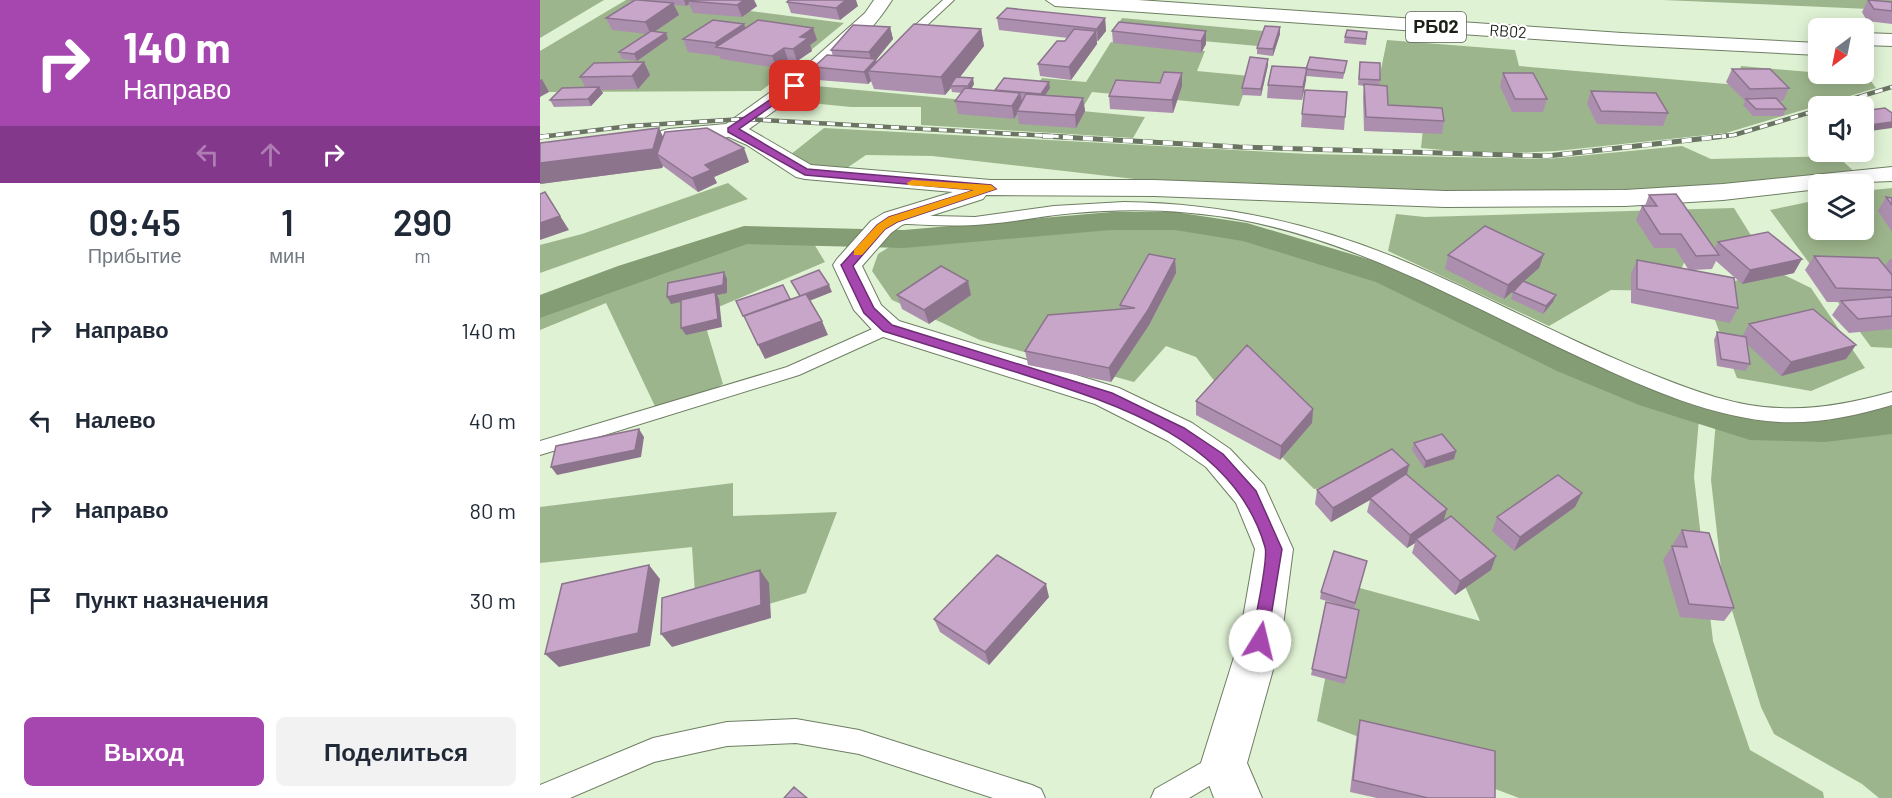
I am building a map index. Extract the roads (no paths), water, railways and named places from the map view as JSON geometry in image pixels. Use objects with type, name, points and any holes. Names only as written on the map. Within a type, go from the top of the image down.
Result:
[{"type":"main road","points":[[732,130],[879,29],[883,0]]},
{"type":"main road","name":"RB02","points":[[1055,0],[1610,38],[1808,48]]},
{"type":"main road","name":"RB02","points":[[1238,0],[1808,36]]},
{"type":"main road","points":[[1874,39],[1892,40]]},
{"type":"main road","points":[[1874,52],[1892,53]]},
{"type":"main road","points":[[642,138],[732,130],[755,140],[805,172],[991,189],[1143,188],[1445,199],[1625,198],[1723,192],[1892,174]]},
{"type":"main road","points":[[991,189],[887,223],[847,265],[869,310],[888,328],[1107,396],[1189,438],[1218,458],[1251,495],[1274,549],[1260,641],[1224,763],[1238,798]]},
{"type":"lane","points":[[892,52],[950,0]]},
{"type":"lane","points":[[879,29],[914,32]]},
{"type":"lane","points":[[887,223],[987,220],[1055,210],[1146,208],[1195,210],[1243,216],[1307,232],[1371,254],[1586,354],[1658,384],[1710,401],[1786,414],[1825,414],[1862,408],[1892,398]]},
{"type":"lane","points":[[540,448],[793,371],[888,328]]},
{"type":"lane","points":[[540,798],[653,750],[727,734],[796,731],[859,742],[1032,798]]},
{"type":"lane","points":[[1164,798],[1224,763]]},
{"type":"waterway","points":[[540,307],[629,273],[744,235],[904,239],[1111,221],[1175,221],[1247,232],[1387,275],[1570,362],[1652,396],[1750,426],[1825,428],[1892,420]]},
{"type":"railway","points":[[1862,96],[1892,87]]},
{"type":"railway","points":[[1713,137],[1734,135],[1808,113]]},
{"type":"railway","points":[[549,136],[540,137],[630,126],[744,119],[1069,137]]},
{"type":"railway","points":[[1043,136],[1239,147],[1547,156],[1726,136]]}]
